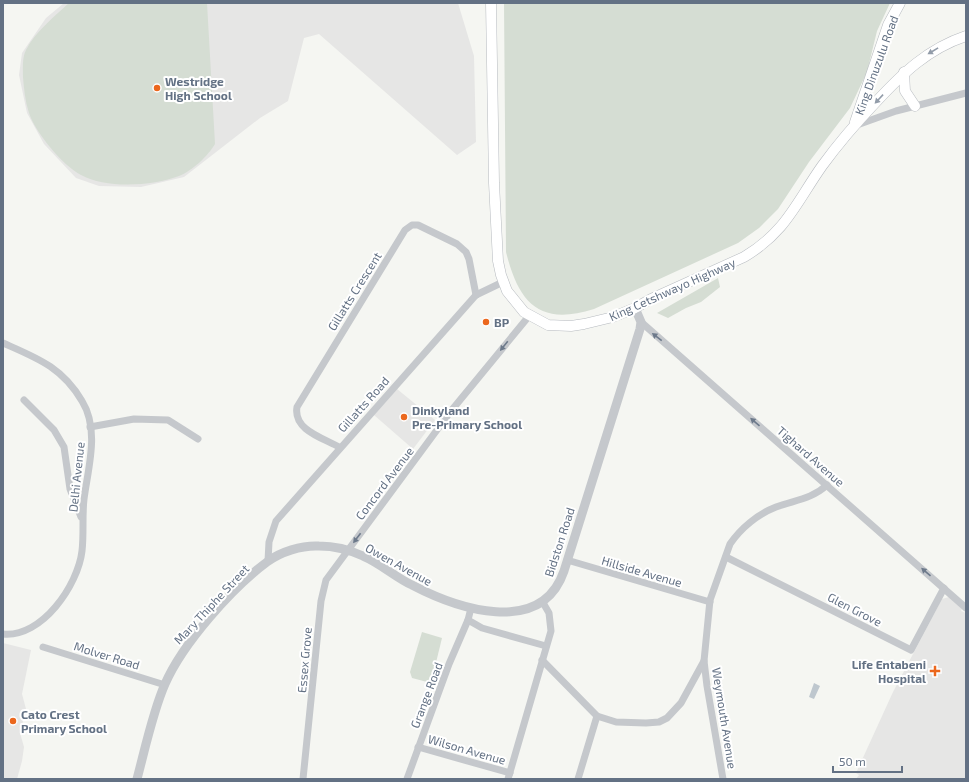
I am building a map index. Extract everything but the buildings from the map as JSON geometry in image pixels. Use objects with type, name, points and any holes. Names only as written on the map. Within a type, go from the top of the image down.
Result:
[{"type":"main road","name":"King Cetshwayo Highway","points":[[490,3],[498,261],[503,282],[514,301],[529,316],[548,325],[571,326],[613,317],[744,257],[761,247],[774,236],[792,214],[822,166],[854,126]]},
{"type":"main road","name":"King Dinuzulu Road","points":[[854,126],[888,26],[900,3]]},
{"type":"main road","name":"King Dinuzulu Road","points":[[854,126],[904,72],[933,50],[966,36]]},
{"type":"main road","points":[[904,72],[905,91],[915,106]]},
{"type":"street","points":[[854,126],[915,106],[966,93]]},
{"type":"street","name":"Gillatts Crescent","points":[[339,447],[303,427],[296,417],[297,407],[405,230],[412,225],[418,225],[462,248],[469,259],[476,295]]},
{"type":"street","name":"Gillatts Road","points":[[268,561],[269,542],[276,521],[339,447],[476,295],[503,282]]},
{"type":"street","points":[[635,308],[641,322]]},
{"type":"street","name":"Concord Avenue","points":[[347,551],[451,411],[529,316]]},
{"type":"street","name":"Tighard Avenue","points":[[641,322],[966,608]]},
{"type":"street","name":"Bidston Road","points":[[542,601],[555,589],[561,580],[641,322]]},
{"type":"street","name":"Delhi Avenue","points":[[3,343],[37,358],[58,370],[72,385],[83,402],[90,427],[91,442],[90,470],[82,520],[82,552],[76,572],[66,591],[54,608],[42,621],[21,632],[3,634]]},
{"type":"street","points":[[24,400],[54,430],[64,447],[70,489],[82,520]]},
{"type":"street","points":[[90,427],[134,418],[168,420],[198,439]]},
{"type":"street","points":[[542,660],[597,716],[608,721],[624,723],[646,723],[667,718],[680,703],[704,661],[710,602],[726,557],[736,536],[758,517],[776,507],[814,495],[827,485]]},
{"type":"street","name":"Owen Avenue","points":[[268,561],[285,553],[307,547],[318,546],[347,551],[364,556],[410,585],[433,596],[471,608],[513,612],[527,610],[542,601]]},
{"type":"street","name":"Essex Grove","points":[[303,779],[323,590],[332,570],[347,551]]},
{"type":"street","name":"Glen Grove","points":[[726,557],[911,650],[944,588]]},
{"type":"street","name":"Hillside Avenue","points":[[567,560],[710,602]]},
{"type":"street","name":"Mary Thiphe Street","points":[[137,779],[165,685],[175,664],[192,639],[239,588],[268,561]]},
{"type":"street","points":[[509,776],[551,631],[549,613],[542,601]]},
{"type":"street","points":[[471,608],[468,620],[482,628],[546,646]]},
{"type":"street","name":"Grange Road","points":[[407,779],[468,620]]},
{"type":"street","name":"Molver Road","points":[[43,647],[165,685]]},
{"type":"street","name":"Weymouth Avenue","points":[[704,661],[723,779]]},
{"type":"street","points":[[578,779],[597,716]]},
{"type":"street","name":"Wilson Avenue","points":[[418,747],[509,776]]},
{"type":"shaded area","name":"Westridge High School","points":[[64,3],[458,3],[474,56],[476,142],[457,155],[319,34],[304,38],[288,101],[260,118],[184,177],[141,187],[99,186],[76,178],[44,144],[27,113],[19,75],[22,53],[46,18]]},
{"type":"shaded area","points":[[69,3],[207,3],[215,144],[194,167],[179,176],[156,182],[143,184],[116,184],[103,182],[91,179],[74,171],[50,148],[43,139],[29,113],[24,90],[24,56],[30,43],[35,37]]},
{"type":"shaded area","points":[[504,3],[890,3],[877,31],[867,72],[850,108],[809,162],[778,209],[759,228],[738,243],[594,309],[575,314],[559,315],[546,312],[535,306],[525,297],[511,270],[506,252]]},
{"type":"shaded area","points":[[718,278],[720,287],[701,302],[668,318],[657,313]]},
{"type":"shaded area","name":"Dinkyland Pre-Primary School","points":[[397,389],[435,420],[413,449],[374,415]]},
{"type":"shaded area","name":"Life Entabeni Hospital","points":[[949,597],[962,609],[961,611],[966,613],[966,779],[856,779],[859,775],[856,773],[893,692],[942,599]]},
{"type":"shaded area","points":[[422,632],[442,638],[431,683],[412,678],[410,672]]},
{"type":"shaded area","name":"Cato Crest Primary School","points":[[3,643],[31,650],[22,694],[26,709],[20,733],[24,747],[17,779],[3,779]]},
{"type":"shaded area","points":[[814,683],[820,686],[814,699],[809,697]]},
{"type":"place","name":"Westridge High School","points":[[157,88]]},
{"type":"place","name":"BP","points":[[486,322]]},
{"type":"place","name":"Dinkyland Pre-Primary School","points":[[404,417]]},
{"type":"place","name":"Life Entabeni Hospital","points":[[935,671]]},
{"type":"place","name":"Cato Crest Primary School","points":[[13,721]]}]
